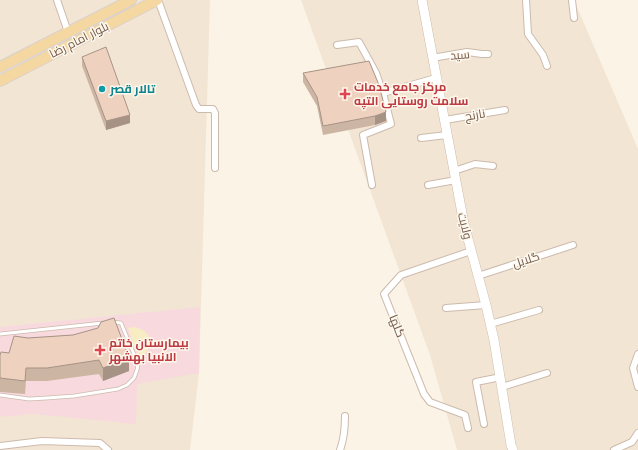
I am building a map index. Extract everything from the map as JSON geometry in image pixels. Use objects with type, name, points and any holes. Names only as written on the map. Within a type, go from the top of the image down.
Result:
[{"type":"main road","name":"بلوار امام رضا","points":[[0,67],[131,0]]},
{"type":"main road","name":"بلوار امام رضا","points":[[0,81],[158,0]]},
{"type":"street","points":[[57,0],[68,32]]},
{"type":"street","points":[[158,0],[196,105],[200,109],[213,109],[215,113],[215,168]]},
{"type":"street","name":"ولایت","points":[[422,0],[464,224],[486,305],[502,382],[513,450]]},
{"type":"street","points":[[526,0],[528,34],[543,55],[547,66]]},
{"type":"street","points":[[572,0],[574,18]]},
{"type":"street","points":[[337,45],[360,42],[376,73],[391,124],[363,135],[372,185]]},
{"type":"street","name":"سید","points":[[432,58],[467,52],[488,54]]},
{"type":"street","points":[[383,93],[436,78]]},
{"type":"street","name":"نارنج","points":[[445,120],[505,110]]},
{"type":"street","points":[[421,138],[447,135]]},
{"type":"street","points":[[428,185],[455,176],[475,164],[493,166]]},
{"type":"street","name":"گلایل","points":[[478,276],[573,245]]},
{"type":"street","name":"گلها","points":[[468,428],[464,415],[430,402],[424,394],[384,294],[401,275],[471,251]]},
{"type":"street","points":[[446,308],[486,305]]},
{"type":"street","points":[[490,324],[539,310]]},
{"type":"street","points":[[638,354],[633,368],[638,387]]},
{"type":"street","points":[[484,424],[476,382],[502,382],[547,373]]},
{"type":"street","points":[[340,450],[343,440],[345,416]]},
{"type":"street","points":[[614,450],[632,442],[638,433]]},
{"type":"street","points":[[0,446],[42,441],[79,442],[100,443],[108,450]]},
{"type":"lane","points":[[0,334],[115,322],[120,323],[138,364],[138,370],[134,378],[127,385],[118,389],[74,396],[29,399],[0,395]]},
{"type":"shaded area","points":[[0,0],[210,0],[199,373],[190,450],[0,450]]},
{"type":"shaded area","points":[[301,0],[574,0],[638,149],[638,450],[457,450],[430,355]]},
{"type":"shaded area","name":"بیمارستان خاتم الانبیا بهشهر","points":[[200,307],[199,373],[137,384],[136,424],[34,414],[0,417],[0,327]]},
{"type":"sand","points":[[134,327],[145,332],[149,336],[150,340],[148,350],[139,358],[128,328]]},
{"type":"building","points":[[106,47],[130,115],[106,121],[82,57]]},
{"type":"building","name":"مرکز جامع خدمات سلامت روستایی التپه","points":[[369,61],[379,85],[386,112],[375,116],[323,126],[317,97],[303,73]]},
{"type":"building","points":[[114,318],[129,358],[103,368],[99,360],[47,368],[26,368],[25,381],[0,378],[1,352],[9,353],[14,336],[28,338],[73,335],[98,328],[101,322]]},
{"type":"place","name":"تالار قصر","points":[[102,89]]},
{"type":"place","name":"مرکز جامع خدمات سلامت روستایی التپه","points":[[345,94]]},
{"type":"place","name":"بیمارستان خاتم الانبیا بهشهر","points":[[100,350]]}]
